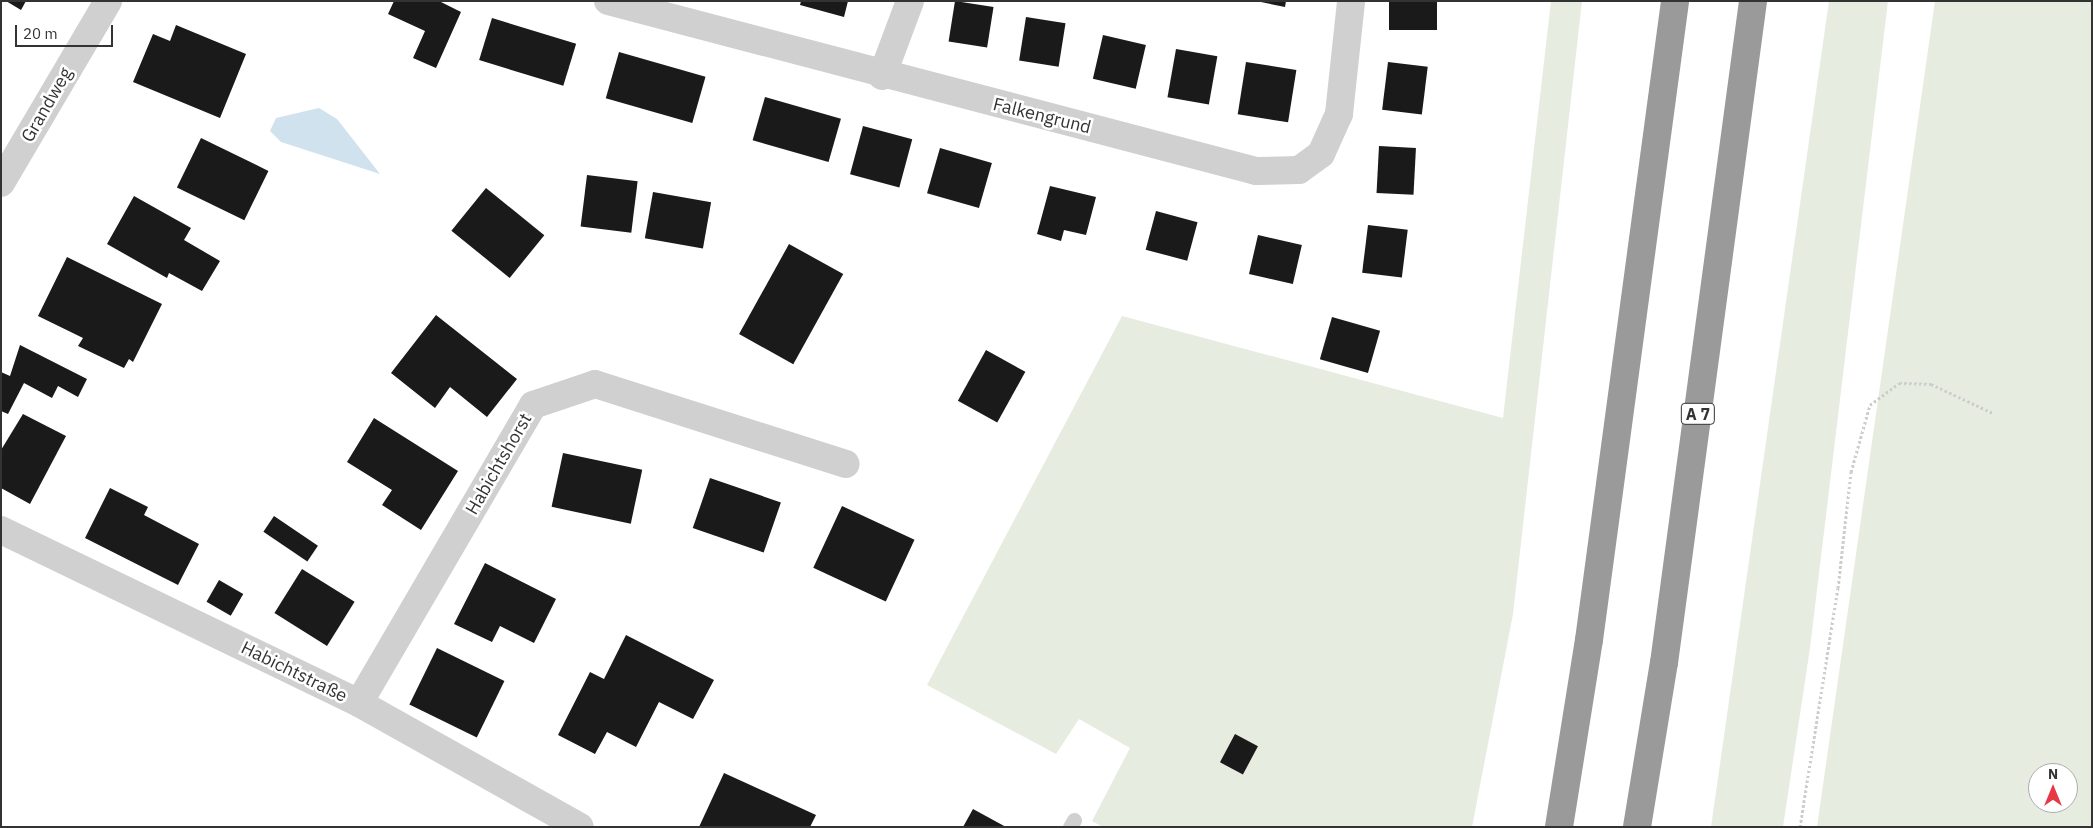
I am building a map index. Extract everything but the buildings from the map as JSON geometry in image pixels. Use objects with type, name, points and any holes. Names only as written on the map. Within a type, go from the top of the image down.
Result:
[{"type":"highway","points":[[1559,827],[1589,640],[1675,1]]},
{"type":"highway","name":"A 7","points":[[1637,827],[1664,663],[1753,1]]},
{"type":"street","name":"Grandweg","points":[[1,183],[108,1]]},
{"type":"street","name":"Falkengrund","points":[[608,1],[882,76],[1256,171],[1299,170],[1321,154],[1339,114],[1351,1]]},
{"type":"street","points":[[882,76],[910,1]]},
{"type":"street","name":"Habichtshorst","points":[[359,704],[534,405],[595,384],[846,464]]},
{"type":"street","name":"Habichtstraße","points":[[1,530],[359,704],[580,827]]},
{"type":"path","points":[[1800,827],[1838,588],[1851,472],[1870,405],[1899,383],[1931,384],[1993,413]]},
{"type":"shaded area","points":[[1551,1],[1582,1],[1513,614],[1472,827],[1103,827],[1092,821],[1130,748],[1079,719],[1056,754],[927,685],[1122,316],[1503,418]]},
{"type":"shaded area","points":[[1829,1],[1888,1],[1810,648],[1783,827],[1711,827]]},
{"type":"shaded area","points":[[1935,1],[2092,1],[2092,827],[1817,827]]},
{"type":"water","points":[[319,108],[337,119],[380,174],[281,142],[270,131],[276,118]]}]
